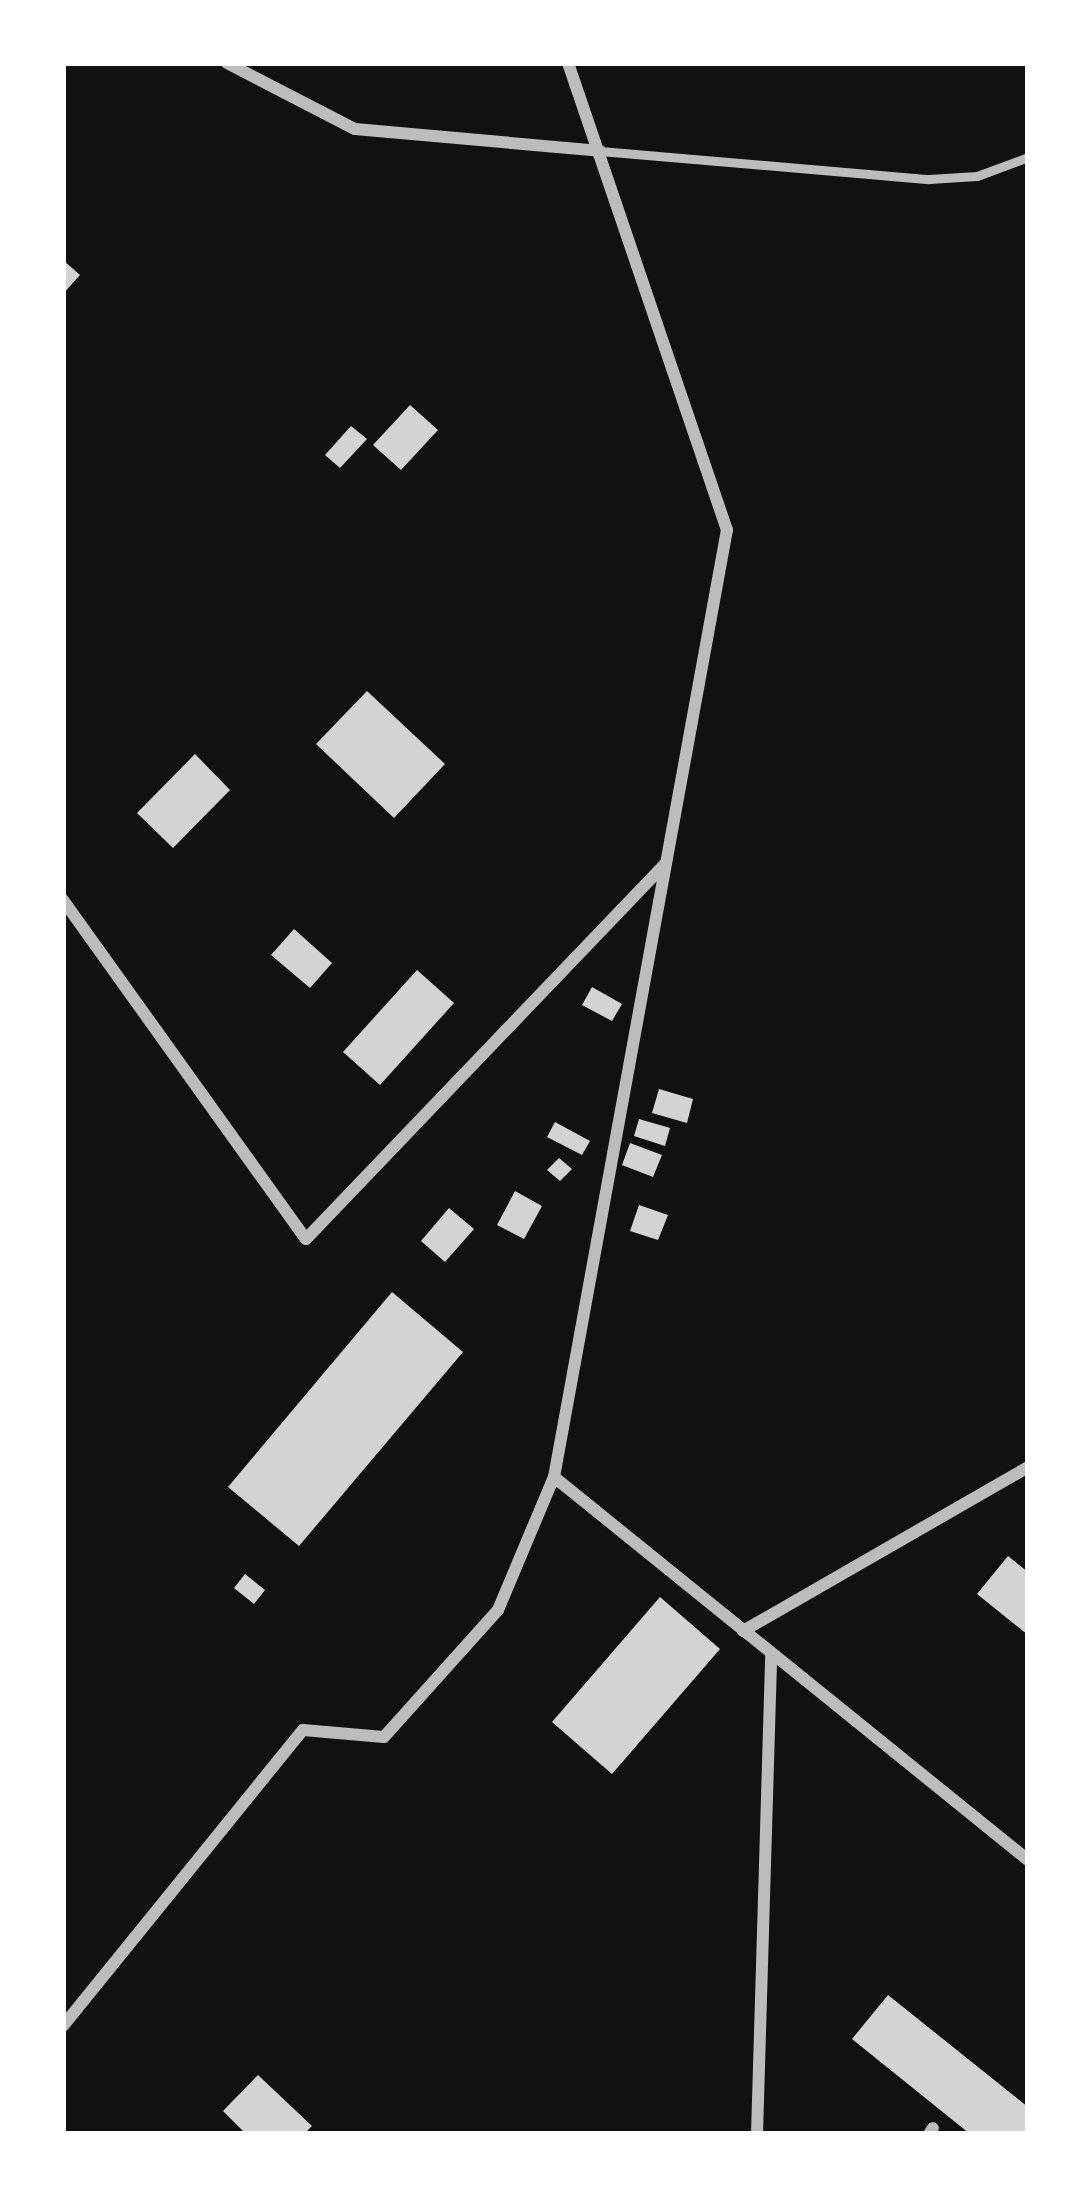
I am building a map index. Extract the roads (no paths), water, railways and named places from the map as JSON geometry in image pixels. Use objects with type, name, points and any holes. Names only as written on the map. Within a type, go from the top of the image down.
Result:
[{"type":"street","points":[[227,63],[355,129],[600,151]]},
{"type":"street","points":[[63,2026],[69,2008],[303,1730],[384,1737],[498,1610],[554,1477],[727,530],[568,63]]},
{"type":"street","points":[[63,900],[306,1239],[666,863]]},
{"type":"street","points":[[743,1630],[1028,1467]]},
{"type":"street","points":[[554,1477],[1028,1860]]},
{"type":"street","points":[[757,2134],[772,1653]]},
{"type":"lane","points":[[600,151],[941,180],[1028,158]]}]
